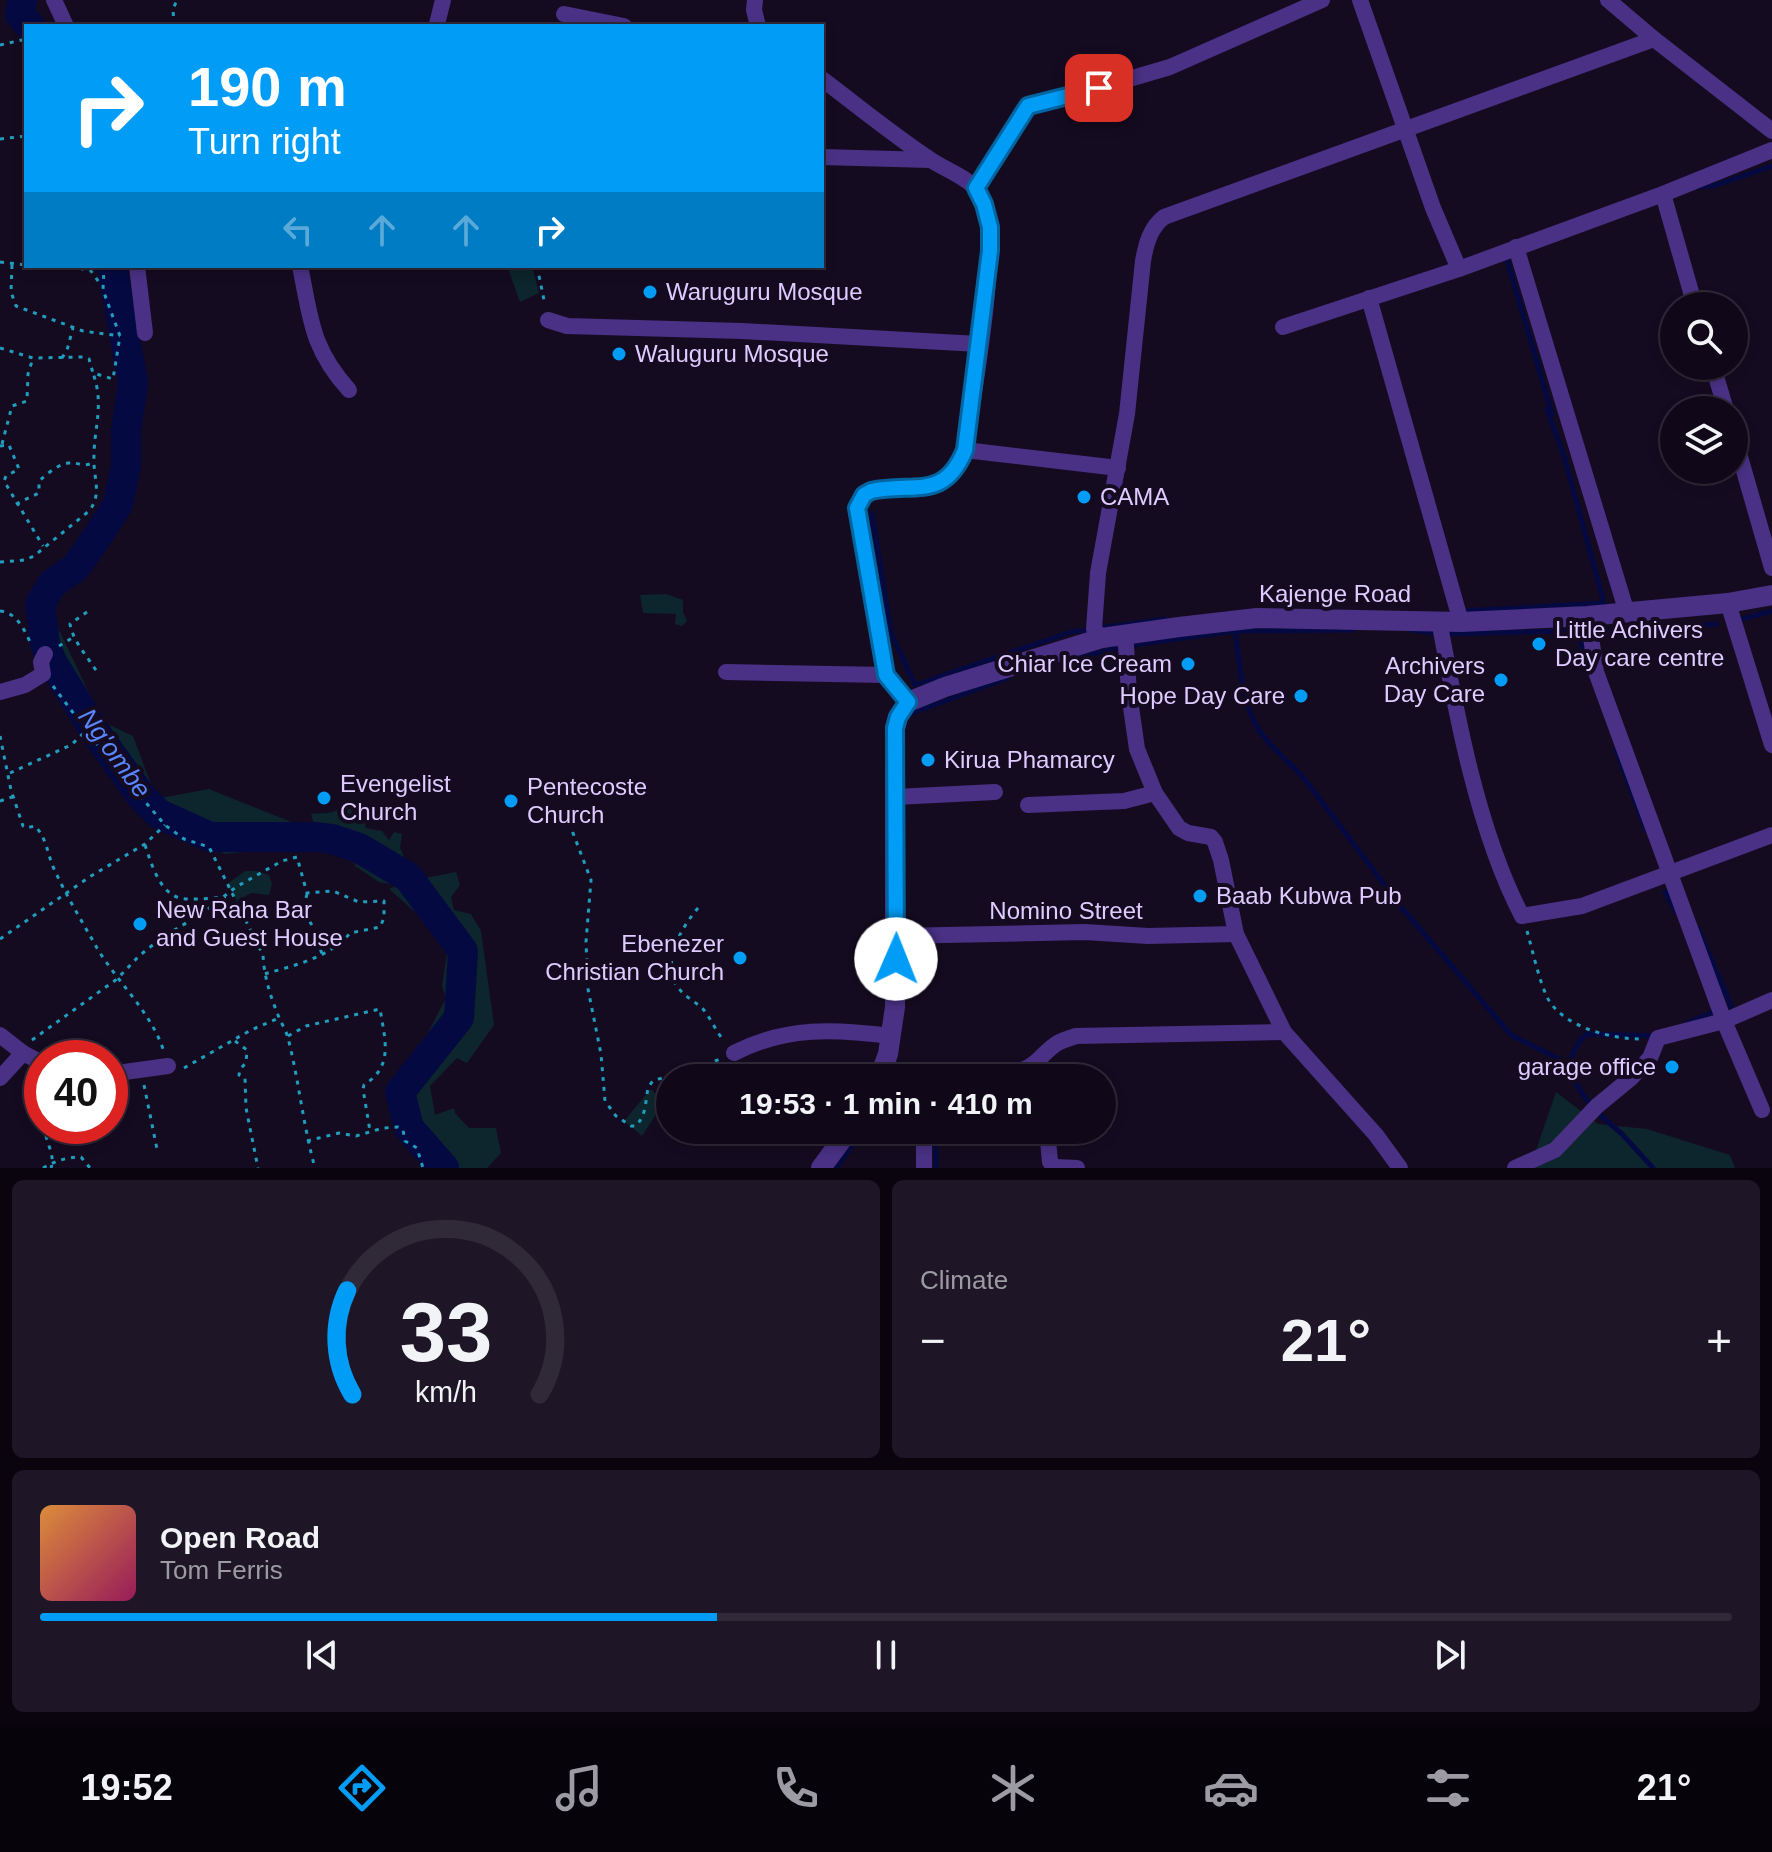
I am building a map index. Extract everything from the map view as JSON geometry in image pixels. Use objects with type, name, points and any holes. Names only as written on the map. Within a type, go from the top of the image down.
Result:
[{"type":"street","points":[[54,0],[65,24]]},
{"type":"street","points":[[437,24],[443,0]]},
{"type":"street","points":[[755,0],[758,24]]},
{"type":"street","points":[[976,188],[1031,103],[1075,95],[1170,67],[1322,0]]},
{"type":"street","points":[[1360,0],[1433,208],[1459,269]]},
{"type":"street","points":[[1608,0],[1772,131]]},
{"type":"street","points":[[564,13],[615,24]]},
{"type":"street","points":[[1400,1168],[1368,1125],[1284,1032],[1236,934],[1215,842],[1211,837],[1179,828],[1155,793],[1137,749],[1126,646],[1094,629],[1094,608],[1127,414],[1146,246],[1157,222],[1164,217],[1654,39]]},
{"type":"street","points":[[824,80],[930,160],[976,188],[990,227],[990,251],[965,450],[955,471],[946,480],[935,485],[871,491],[864,495],[857,508],[886,675],[908,702],[895,728],[897,936],[892,1036],[886,1064]]},
{"type":"street","points":[[1283,327],[1459,269],[1772,150]]},
{"type":"street","points":[[824,157],[930,160]]},
{"type":"street","points":[[1663,194],[1691,292]]},
{"type":"street","points":[[1516,247],[1627,613]]},
{"type":"street","points":[[137,268],[145,333]]},
{"type":"street","points":[[300,268],[317,346],[349,390]]},
{"type":"street","points":[[1369,298],[1461,622]]},
{"type":"street","points":[[548,320],[567,326],[742,331],[979,344]]},
{"type":"street","points":[[965,450],[1118,468]]},
{"type":"street","points":[[1748,484],[1772,568]]},
{"type":"street","name":"Kajenge Road","points":[[908,702],[945,687],[1112,637],[1257,618],[1461,622],[1627,613],[1728,603],[1772,595]]},
{"type":"street","points":[[1728,603],[1772,745]]},
{"type":"street","points":[[1588,616],[1596,672],[1724,1021],[1762,1110]]},
{"type":"street","points":[[1439,620],[1477,791],[1508,889],[1522,916],[1582,906],[1772,835]]},
{"type":"street","points":[[0,692],[25,685],[43,663]]},
{"type":"street","points":[[726,672],[886,675]]},
{"type":"street","points":[[895,797],[995,792]]},
{"type":"street","points":[[1028,805],[1124,801],[1155,793]]},
{"type":"street","name":"Nomino Street","points":[[897,936],[1085,932],[1148,936],[1236,934]]},
{"type":"street","points":[[1515,1168],[1555,1150],[1592,1110],[1650,1058],[1658,1038],[1724,1021],[1772,1000]]},
{"type":"street","points":[[734,1053],[802,1031],[824,1029],[892,1036]]},
{"type":"street","points":[[1033,1064],[1046,1050],[1076,1036],[1284,1032]]},
{"type":"street","points":[[0,1035],[23,1053],[0,1078]]},
{"type":"street","points":[[128,1072],[168,1066]]},
{"type":"street","points":[[821,1168],[839,1144]]},
{"type":"street","points":[[924,1144],[924,1168]]},
{"type":"street","points":[[1048,1144],[1050,1162],[1055,1167],[1077,1168]]},
{"type":"path","points":[[174,24],[173,9],[177,0]]},
{"type":"path","points":[[0,45],[22,40],[24,44]]},
{"type":"path","points":[[0,139],[24,136]]},
{"type":"path","points":[[0,262],[24,266]]},
{"type":"path","points":[[12,265],[13,304],[73,328],[120,336]]},
{"type":"path","points":[[78,268],[91,271],[103,290],[120,336],[113,379],[93,373]]},
{"type":"path","points":[[103,290],[104,268]]},
{"type":"path","points":[[537,268],[548,320]]},
{"type":"path","points":[[61,358],[67,350],[73,328]]},
{"type":"path","points":[[0,348],[33,358],[75,355],[89,359],[100,398],[94,462],[97,489],[93,507],[34,556],[0,562]]},
{"type":"path","points":[[33,358],[28,374],[26,402],[12,406],[1,446],[9,445],[19,469],[4,479],[44,547]]},
{"type":"path","points":[[16,504],[39,493],[39,481],[57,467],[68,463],[87,465],[94,462]]},
{"type":"path","points":[[0,611],[10,612],[20,623],[86,731],[165,825],[184,839],[209,847],[263,955],[264,974],[288,1036],[307,1141],[315,1168]]},
{"type":"path","points":[[87,612],[70,624],[72,638],[85,650],[99,675]]},
{"type":"path","points":[[8,774],[71,745],[86,731]]},
{"type":"path","points":[[0,736],[13,797],[23,826],[35,826],[46,841],[55,870],[96,946],[152,1024],[168,1066],[178,1071],[279,1018]]},
{"type":"path","points":[[0,801],[13,797]]},
{"type":"path","points":[[572,822],[573,833],[591,880],[586,942],[588,989],[601,1054],[607,1106],[624,1122],[636,1126],[646,1111],[646,1090],[654,1080],[689,1072],[734,1053],[701,1007],[681,992],[671,969],[670,960],[688,919],[698,908]]},
{"type":"path","points":[[0,939],[145,844],[165,825]]},
{"type":"path","points":[[145,844],[158,877],[173,895],[186,899],[226,898]]},
{"type":"path","points":[[23,1053],[38,1034],[117,979],[164,936],[226,898],[236,887],[282,861],[297,857],[307,893],[303,910],[313,927],[322,954]]},
{"type":"path","points":[[264,974],[322,954],[350,933],[382,925],[384,901],[359,902],[333,891],[307,893]]},
{"type":"path","points":[[1522,916],[1548,999],[1557,1009],[1583,1028],[1603,1035],[1627,1039],[1658,1038]]},
{"type":"path","points":[[288,1036],[306,1026],[380,1009],[385,1041],[384,1064],[376,1078],[364,1085],[363,1089],[370,1131]]},
{"type":"path","points":[[235,1041],[247,1050],[246,1063],[239,1075],[245,1078],[246,1108],[258,1168]]},
{"type":"path","points":[[142,1070],[157,1149]]},
{"type":"path","points":[[307,1141],[339,1133],[356,1136],[398,1127],[403,1130],[405,1141],[417,1148],[423,1168]]},
{"type":"path","points":[[47,1144],[53,1162],[51,1168]]},
{"type":"path","points":[[43,1168],[53,1162],[81,1157],[90,1168]]},
{"type":"shaded area","points":[[508,268],[533,268],[539,293],[520,302]]},
{"type":"shaded area","points":[[666,594],[683,600],[687,621],[682,626],[675,624],[676,614],[643,613],[640,595]]},
{"type":"shaded area","points":[[51,622],[60,632],[133,786],[77,713],[32,640],[38,626]]},
{"type":"shaded area","points":[[110,725],[133,736],[159,806],[130,768]]},
{"type":"shaded area","points":[[209,789],[316,832],[311,814],[331,812],[357,802],[366,806],[366,828],[382,831],[389,840],[394,832],[402,834],[400,848],[415,880],[456,872],[460,885],[451,897],[454,910],[471,914],[481,931],[494,1025],[467,1063],[457,1058],[430,1086],[435,1115],[454,1108],[469,1128],[496,1128],[501,1153],[487,1168],[433,1168],[408,1136],[396,1095],[446,998],[442,986],[448,946],[432,927],[389,889],[405,882],[395,885],[379,882],[355,866],[351,853],[318,834],[260,850],[225,854],[167,823],[160,798]]},
{"type":"shaded area","points":[[245,871],[269,875],[272,884],[269,895],[251,893],[237,901],[227,884]]},
{"type":"shaded area","points":[[651,1089],[656,1094],[656,1114],[642,1136],[624,1121]]},
{"type":"shaded area","points":[[1556,1092],[1598,1124],[1647,1129],[1730,1155],[1735,1168],[1530,1168]]},
{"type":"waterway","points":[[22,0],[20,14],[28,24]]},
{"type":"waterway","points":[[1696,187],[1713,186],[1772,166]]},
{"type":"waterway","points":[[1508,255],[1552,414]]},
{"type":"waterway","name":"Ng'ombe","points":[[112,268],[133,383],[126,430],[126,466],[118,504],[76,567],[52,584],[40,604],[45,644],[52,662],[96,733],[142,797],[159,814],[210,837],[332,839],[359,848],[408,877],[463,951],[459,1018],[400,1092],[409,1128],[444,1168]]},
{"type":"waterway","points":[[1462,611],[1604,603],[1564,456],[1547,409]]},
{"type":"waterway","points":[[872,513],[891,633],[915,685],[1071,632],[1089,630]]},
{"type":"waterway","points":[[1735,621],[1772,611]]},
{"type":"waterway","points":[[1099,628],[1165,619]]},
{"type":"waterway","points":[[1599,632],[1716,624]]},
{"type":"waterway","points":[[1352,630],[1235,631],[1248,708],[1259,730],[1303,777],[1402,908],[1511,1035],[1559,1059],[1593,1109],[1622,1134],[1653,1168]]},
{"type":"waterway","points":[[1410,630],[1441,634],[1572,631]]},
{"type":"waterway","points":[[1062,661],[1126,646],[1235,631]]},
{"type":"waterway","points":[[1578,635],[1588,664]]},
{"type":"waterway","points":[[907,715],[1007,678]]},
{"type":"waterway","points":[[1616,750],[1646,830]]},
{"type":"waterway","points":[[1665,892],[1676,912]]},
{"type":"waterway","points":[[1698,928],[1735,1015]]},
{"type":"waterway","points":[[1687,1023],[1713,1012],[1713,1007]]},
{"type":"waterway","points":[[1570,1073],[1574,1052],[1586,1034],[1656,1036]]},
{"type":"waterway","points":[[836,1168],[853,1144]]},
{"type":"waterway","points":[[936,1144],[936,1168]]},
{"type":"place","name":"Waruguru Mosque","points":[[650,292]]},
{"type":"place","name":"Waluguru Mosque","points":[[619,354]]},
{"type":"place","name":"CAMA","points":[[1084,497]]},
{"type":"place","name":"Little Achivers Day care centre","points":[[1539,644]]},
{"type":"place","name":"Chiar Ice Cream","points":[[1188,664]]},
{"type":"place","name":"Archivers Day Care","points":[[1501,680]]},
{"type":"place","name":"Hope Day Care","points":[[1301,696]]},
{"type":"place","name":"Kirua Phamarcy","points":[[928,760]]},
{"type":"place","name":"Evengelist Church","points":[[324,798]]},
{"type":"place","name":"Pentecoste Church","points":[[511,801]]},
{"type":"place","name":"Baab Kubwa Pub","points":[[1200,896]]},
{"type":"place","name":"New Raha Bar and Guest House","points":[[140,924]]},
{"type":"place","name":"Ebenezer Christian Church","points":[[740,958]]},
{"type":"place","name":"garage office","points":[[1672,1067]]},
{"type":"route","points":[[896,959],[895,728],[908,702],[886,675],[857,508],[864,495],[871,491],[935,485],[955,471],[965,450],[989,271],[990,227],[976,188],[1031,103],[1099,88]]}]
